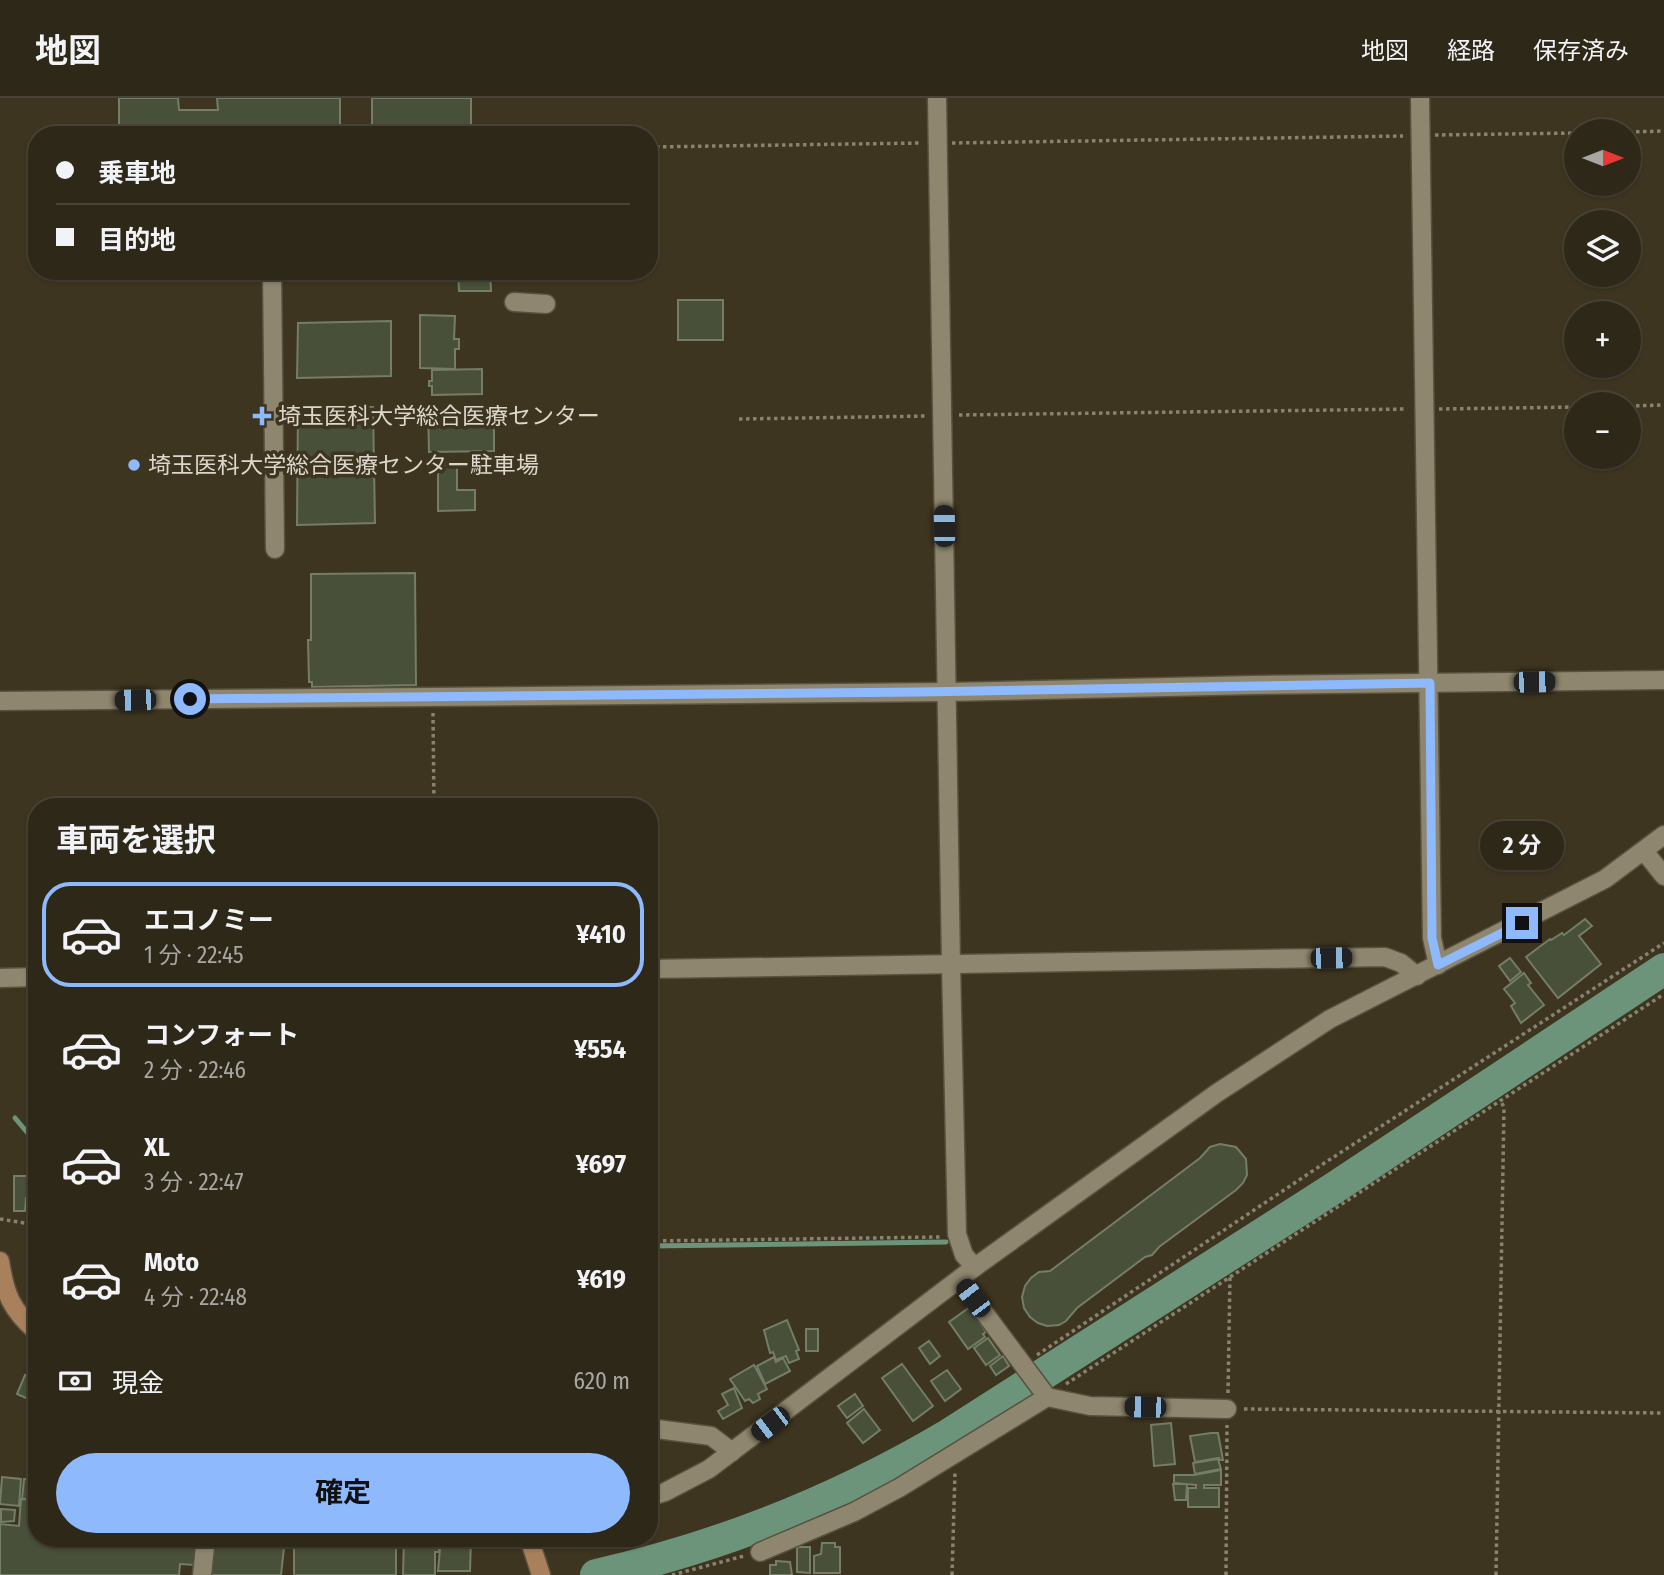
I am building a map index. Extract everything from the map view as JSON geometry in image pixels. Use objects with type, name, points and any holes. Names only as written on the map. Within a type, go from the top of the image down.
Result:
[{"type":"main road","points":[[0,1261],[4,1302],[28,1324]]},
{"type":"main road","points":[[532,1547],[539,1568]]},
{"type":"street","points":[[937,98],[957,1234],[964,1255],[975,1268]]},
{"type":"street","points":[[1420,98],[1432,938],[1438,965]]},
{"type":"street","points":[[272,280],[275,549]]},
{"type":"street","points":[[514,302],[546,304]]},
{"type":"street","points":[[0,701],[947,692],[1664,680]]},
{"type":"street","points":[[658,1494],[698,1475],[732,1452],[975,1268],[1217,1093],[1307,1034],[1330,1019],[1605,879],[1664,835]]},
{"type":"street","points":[[1644,851],[1664,876]]},
{"type":"street","points":[[658,969],[1385,957],[1401,963],[1417,976]]},
{"type":"street","points":[[0,978],[28,977]]},
{"type":"street","points":[[960,1280],[1046,1395],[1090,1406],[1227,1409]]},
{"type":"street","points":[[760,1552],[854,1512],[953,1457],[1046,1395]]},
{"type":"street","points":[[658,1429],[711,1436],[732,1452]]},
{"type":"street","points":[[202,1575],[205,1547]]},
{"type":"path","points":[[1642,132],[1664,131]]},
{"type":"path","points":[[658,147],[1564,133]]},
{"type":"path","points":[[1641,406],[1664,405]]},
{"type":"path","points":[[739,419],[1564,407]]},
{"type":"path","points":[[433,697],[434,798]]},
{"type":"path","points":[[1025,1365],[1326,1163],[1664,943]]},
{"type":"path","points":[[1046,1395],[1664,994]]},
{"type":"path","points":[[1496,1575],[1504,1107],[1500,1100]]},
{"type":"path","points":[[0,1219],[28,1224]]},
{"type":"path","points":[[658,1241],[931,1237],[957,1234]]},
{"type":"path","points":[[1226,1575],[1230,1276]]},
{"type":"path","points":[[1227,1409],[1664,1413]]},
{"type":"path","points":[[953,1457],[953,1575]]},
{"type":"path","points":[[672,1575],[760,1552]]},
{"type":"building","points":[[119,98],[178,98],[179,110],[218,110],[217,98],[340,98],[340,126],[119,126]]},
{"type":"building","points":[[372,98],[471,98],[471,126],[372,126]]},
{"type":"building","points":[[458,280],[490,280],[491,291],[459,291]]},
{"type":"building","points":[[678,300],[723,300],[723,340],[678,340]]},
{"type":"building","points":[[420,315],[455,316],[454,339],[459,339],[459,349],[455,349],[455,369],[420,368]]},
{"type":"building","points":[[391,321],[391,376],[297,378],[298,323]]},
{"type":"building","points":[[482,369],[482,394],[432,395],[429,381],[432,381],[432,370]]},
{"type":"building","points":[[298,407],[373,407],[375,523],[297,525]]},
{"type":"building","points":[[428,409],[494,410],[494,451],[429,452]]},
{"type":"building","points":[[438,463],[457,463],[457,490],[475,490],[475,510],[438,511]]},
{"type":"building","points":[[415,573],[416,685],[312,687],[312,682],[309,682],[308,640],[311,640],[311,574]]},
{"type":"building","points":[[1585,919],[1592,926],[1579,936],[1601,964],[1558,998],[1526,957],[1550,939],[1562,933],[1564,935]]},
{"type":"building","points":[[1510,958],[1521,972],[1510,981],[1499,966]]},
{"type":"building","points":[[1524,973],[1531,983],[1528,985],[1544,1005],[1521,1023],[1511,1006],[1515,1003],[1504,989]]},
{"type":"building","points":[[1220,1144],[1236,1147],[1246,1159],[1247,1175],[1236,1190],[1152,1255],[1145,1257],[1077,1308],[1066,1321],[1047,1326],[1030,1317],[1024,1308],[1022,1297],[1031,1278],[1039,1272],[1050,1271],[1200,1158],[1210,1147]]},
{"type":"building","points":[[14,1176],[28,1176],[25,1211],[14,1211]]},
{"type":"building","points":[[970,1307],[986,1332],[983,1334],[985,1337],[968,1349],[949,1322]]},
{"type":"building","points":[[787,1320],[799,1350],[796,1351],[799,1359],[789,1363],[786,1356],[776,1360],[773,1352],[770,1353],[764,1330]]},
{"type":"building","points":[[806,1329],[818,1329],[818,1351],[806,1351]]},
{"type":"building","points":[[988,1338],[1000,1355],[986,1365],[974,1348]]},
{"type":"building","points":[[929,1341],[940,1356],[930,1364],[919,1348]]},
{"type":"building","points":[[1003,1356],[1009,1366],[996,1375],[990,1366]]},
{"type":"building","points":[[774,1357],[776,1362],[783,1358],[790,1371],[765,1384],[757,1366]]},
{"type":"building","points":[[902,1364],[933,1406],[913,1421],[882,1378]]},
{"type":"building","points":[[754,1365],[767,1389],[758,1394],[760,1399],[753,1403],[749,1399],[745,1401],[730,1379]]},
{"type":"building","points":[[947,1370],[961,1389],[945,1401],[931,1381]]},
{"type":"building","points":[[25,1375],[28,1376],[28,1399],[17,1394]]},
{"type":"building","points":[[734,1388],[742,1408],[723,1419],[718,1411],[728,1405],[722,1394]]},
{"type":"building","points":[[855,1394],[863,1406],[847,1418],[838,1406]]},
{"type":"building","points":[[864,1409],[880,1430],[863,1443],[847,1423]]},
{"type":"building","points":[[1171,1423],[1175,1464],[1154,1466],[1151,1425]]},
{"type":"building","points":[[1218,1433],[1223,1460],[1219,1458],[1195,1462],[1190,1436]]},
{"type":"building","points":[[1218,1459],[1221,1469],[1195,1474],[1193,1463]]},
{"type":"building","points":[[1221,1470],[1221,1485],[1204,1485],[1204,1488],[1219,1488],[1219,1507],[1188,1507],[1188,1488],[1196,1488],[1196,1485],[1174,1483],[1174,1475],[1194,1475]]},
{"type":"building","points":[[2,1477],[21,1479],[19,1506],[0,1504]]},
{"type":"building","points":[[24,1479],[28,1479],[28,1499],[22,1499]]},
{"type":"building","points":[[1173,1484],[1187,1484],[1186,1500],[1175,1500]]},
{"type":"building","points":[[21,1499],[28,1499],[28,1547],[197,1547],[196,1565],[180,1564],[179,1575],[0,1575],[0,1524],[19,1526]]},
{"type":"building","points":[[1,1509],[15,1510],[14,1521],[1,1522]]},
{"type":"building","points":[[822,1543],[835,1543],[835,1547],[840,1547],[840,1573],[814,1573],[814,1556],[821,1554]]},
{"type":"building","points":[[214,1547],[284,1547],[281,1575],[211,1575]]},
{"type":"building","points":[[294,1547],[396,1547],[396,1575],[294,1575]]},
{"type":"building","points":[[404,1547],[439,1547],[439,1552],[435,1552],[435,1575],[403,1575]]},
{"type":"building","points":[[440,1547],[471,1547],[470,1571],[438,1571]]},
{"type":"building","points":[[797,1547],[810,1547],[810,1573],[797,1572]]},
{"type":"building","points":[[776,1561],[790,1562],[792,1575],[770,1575],[770,1565],[776,1565]]},
{"type":"waterway","points":[[596,1575],[733,1536],[821,1500],[906,1459],[948,1435],[1334,1188],[1664,969]]},
{"type":"waterway","points":[[15,1118],[28,1133]]},
{"type":"waterway","points":[[658,1246],[946,1242]]},
{"type":"place","name":"埼玉医科大学総合医療センター","points":[[262,416]]},
{"type":"place","name":"埼玉医科大学総合医療センター駐車場","points":[[134,465]]},
{"type":"route","points":[[190,699],[920,692],[1430,683],[1432,938],[1438,965],[1522,923]]}]
